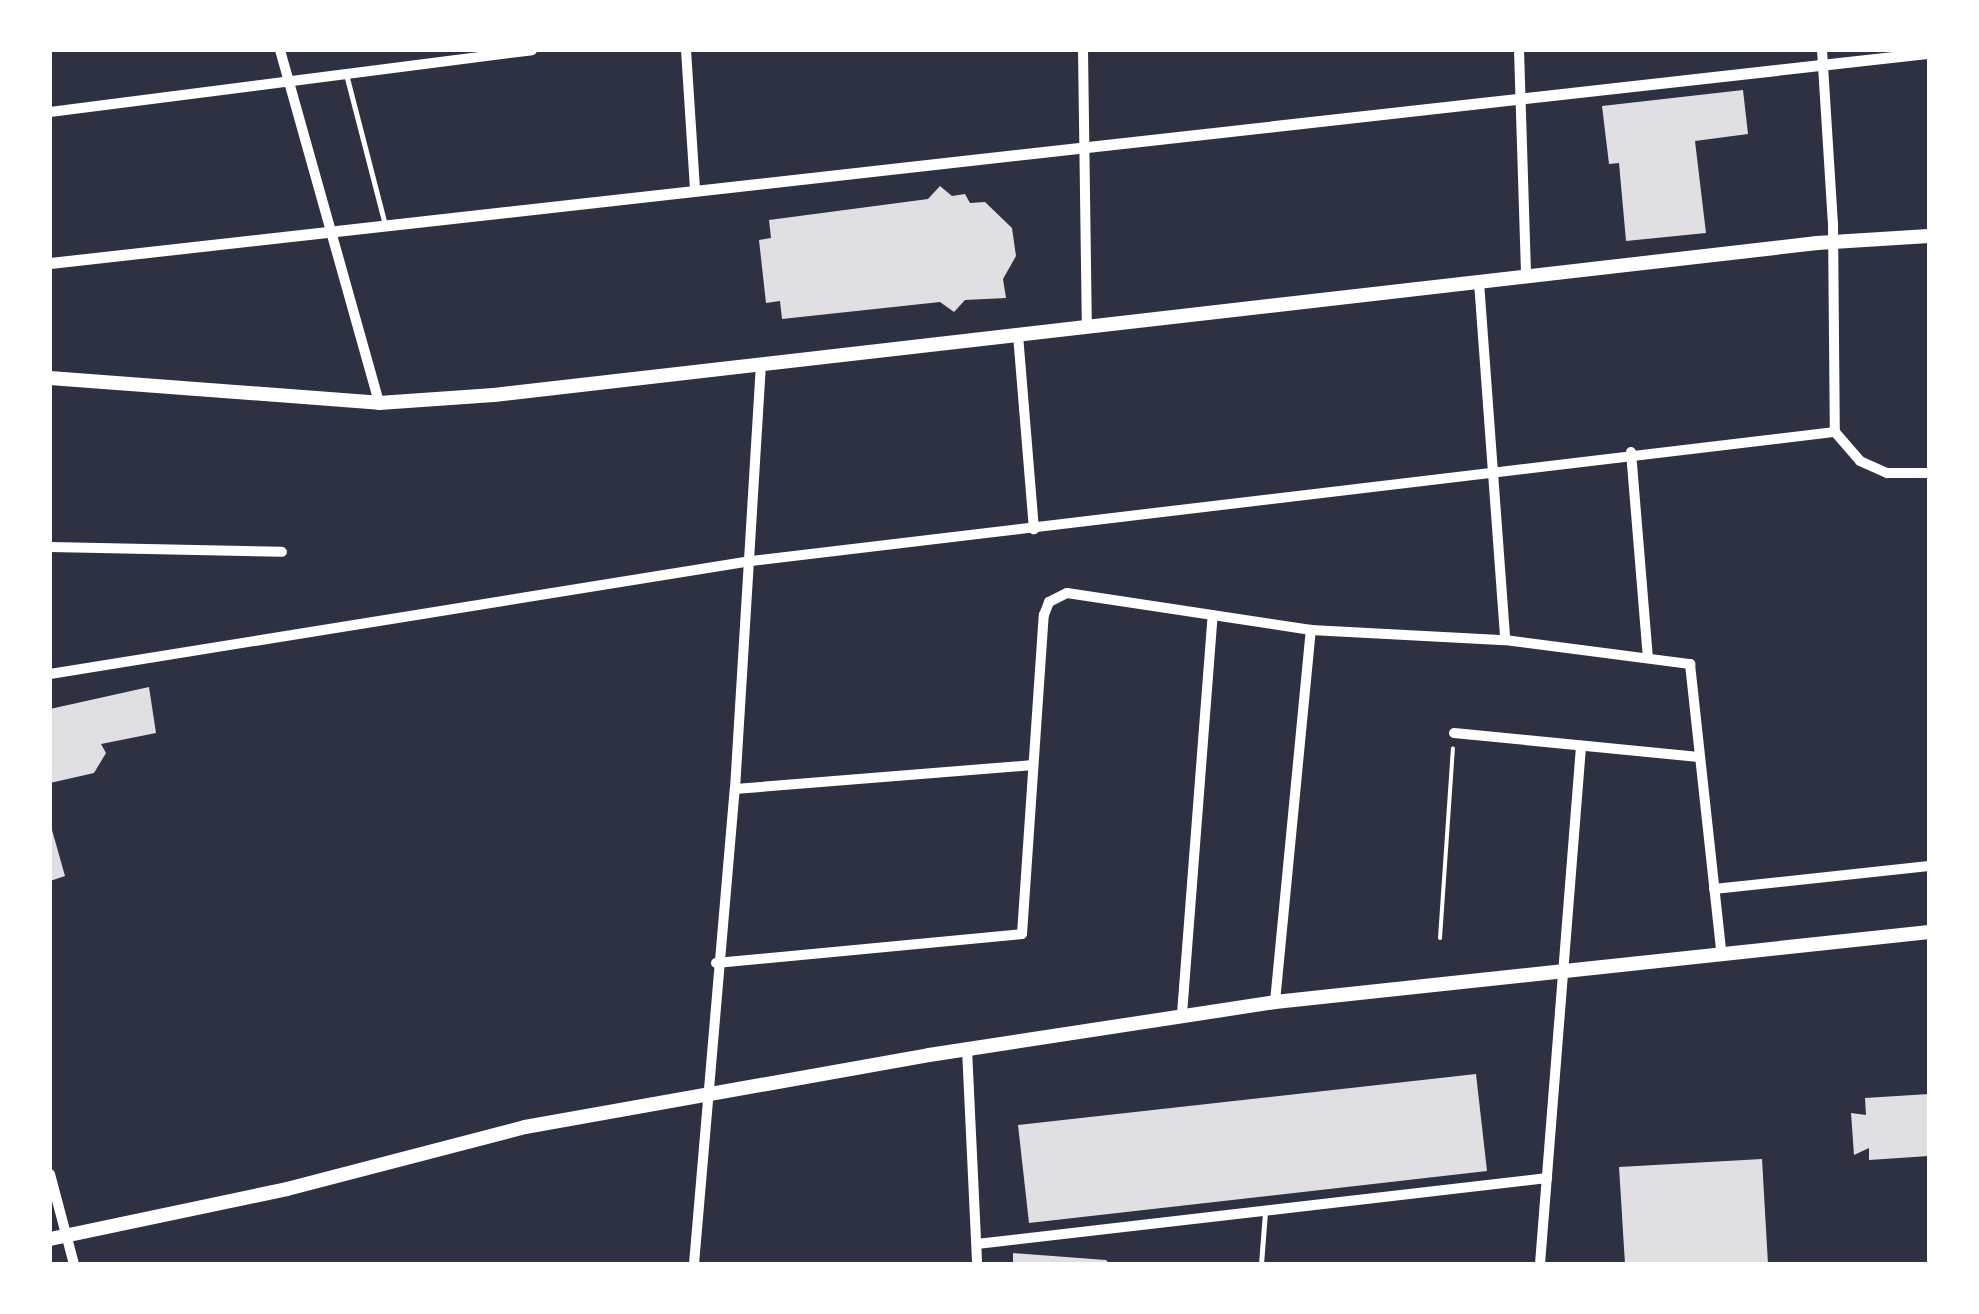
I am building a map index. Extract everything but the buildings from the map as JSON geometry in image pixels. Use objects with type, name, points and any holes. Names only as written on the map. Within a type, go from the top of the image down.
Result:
[{"type":"main road","points":[[50,378],[379,403],[761,365],[1526,275],[1929,236]]},
{"type":"main road","points":[[50,1238],[706,1092],[967,1049],[1274,1002],[1721,950],[1929,932]]},
{"type":"street","points":[[280,50],[379,403]]},
{"type":"street","points":[[50,112],[532,50]]},
{"type":"street","points":[[686,50],[695,189]]},
{"type":"street","points":[[1083,50],[1087,326]]},
{"type":"street","points":[[1519,50],[1526,275]]},
{"type":"street","points":[[50,263],[329,227],[1520,100],[1822,56],[1929,53]]},
{"type":"street","points":[[1822,56],[1832,244],[1835,432]]},
{"type":"street","points":[[1479,282],[1505,640]]},
{"type":"street","points":[[1018,335],[1034,529]]},
{"type":"street","points":[[694,1264],[752,561],[761,365]]},
{"type":"street","points":[[50,674],[752,561],[1631,452],[1835,432],[1876,468],[1929,474]]},
{"type":"street","points":[[1631,452],[1648,657]]},
{"type":"street","points":[[50,548],[282,552]]},
{"type":"street","points":[[716,963],[1022,934],[1049,602],[1067,594],[1311,630],[1505,640],[1690,664],[1721,950]]},
{"type":"street","points":[[1182,1014],[1212,615]]},
{"type":"street","points":[[1274,1002],[1311,630]]},
{"type":"street","points":[[1454,733],[1699,757]]},
{"type":"street","points":[[1540,1264],[1580,746]]},
{"type":"street","points":[[735,789],[1033,765]]},
{"type":"street","points":[[1714,889],[1929,866]]},
{"type":"street","points":[[967,1049],[977,1264]]},
{"type":"street","points":[[50,1174],[74,1264]]},
{"type":"street","points":[[978,1244],[1547,1178]]},
{"type":"lane","points":[[345,72],[384,221]]},
{"type":"lane","points":[[1262,1264],[1265,1211]]},
{"type":"path","points":[[1440,938],[1454,733]]}]
